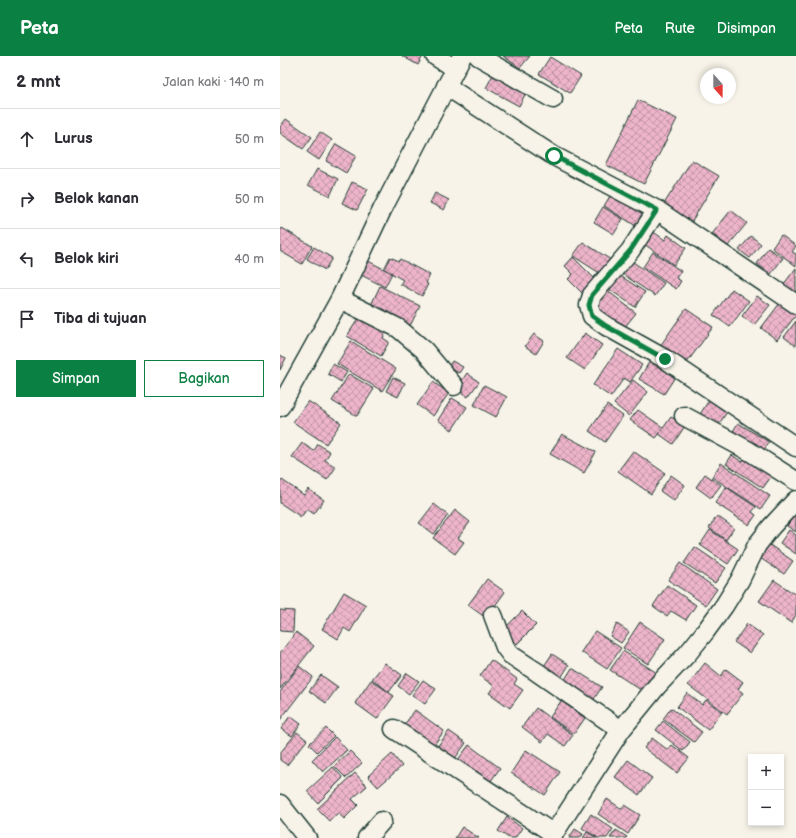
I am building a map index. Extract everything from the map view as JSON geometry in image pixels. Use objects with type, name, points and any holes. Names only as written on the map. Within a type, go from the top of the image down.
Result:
[{"type":"street","points":[[280,407],[340,299],[382,210],[459,62],[435,56]]},
{"type":"street","points":[[478,56],[553,99]]},
{"type":"street","points":[[446,86],[554,156],[657,210],[796,304]]},
{"type":"street","points":[[657,210],[630,251],[592,295],[589,305],[592,316],[606,326],[665,359],[796,447]]},
{"type":"street","points":[[340,299],[398,328],[424,350],[454,386]]},
{"type":"street","points":[[684,416],[749,451],[796,481]]},
{"type":"street","points":[[394,729],[552,836],[621,730],[657,686],[688,653],[705,632],[724,606],[740,580],[758,545],[771,527],[796,500]]},
{"type":"street","points":[[493,615],[505,647],[510,655],[621,730]]},
{"type":"street","points":[[280,804],[307,838]]},
{"type":"street","points":[[367,838],[382,821]]},
{"type":"building","points":[[402,56],[423,56],[418,65]]},
{"type":"building","points":[[503,56],[530,56],[520,68]]},
{"type":"building","points":[[550,57],[581,76],[570,93],[539,74]]},
{"type":"building","points":[[496,69],[529,87],[519,106],[486,88]]},
{"type":"building","points":[[638,100],[677,119],[644,184],[606,165]]},
{"type":"building","points":[[286,119],[312,137],[303,149],[280,133],[280,127]]},
{"type":"building","points":[[320,132],[332,140],[319,160],[307,152]]},
{"type":"building","points":[[336,144],[356,156],[346,173],[326,161]]},
{"type":"building","points":[[692,160],[719,176],[690,224],[662,207]]},
{"type":"building","points":[[317,169],[338,179],[330,196],[308,185]]},
{"type":"building","points":[[352,182],[368,189],[357,210],[342,203]]},
{"type":"building","points":[[613,191],[644,210],[636,226],[604,206]]},
{"type":"building","points":[[435,193],[449,200],[444,210],[430,203]]},
{"type":"building","points":[[603,207],[623,219],[614,234],[594,222]]},
{"type":"building","points":[[731,210],[747,223],[728,246],[712,234]]},
{"type":"building","points":[[282,228],[312,246],[302,264],[280,251],[280,231]]},
{"type":"building","points":[[652,231],[665,240],[668,235],[686,248],[674,265],[644,244]]},
{"type":"building","points":[[781,235],[796,246],[792,252],[796,254],[796,266],[772,248]]},
{"type":"building","points":[[751,236],[761,244],[750,258],[739,250]]},
{"type":"building","points":[[583,242],[611,260],[601,274],[573,256]]},
{"type":"building","points":[[314,247],[332,258],[325,270],[307,259]]},
{"type":"building","points":[[768,248],[783,258],[771,274],[757,264]]},
{"type":"building","points":[[653,252],[681,271],[676,278],[681,281],[676,289],[643,267]]},
{"type":"building","points":[[390,257],[399,261],[400,259],[430,275],[426,283],[428,284],[422,296],[400,284],[403,280],[384,269]]},
{"type":"building","points":[[573,257],[595,279],[582,293],[568,279],[573,274],[565,266]]},
{"type":"building","points":[[366,260],[392,273],[385,287],[359,274]]},
{"type":"building","points":[[630,260],[664,283],[655,296],[621,273]]},
{"type":"building","points":[[796,268],[796,298],[780,289]]},
{"type":"building","points":[[619,275],[645,292],[635,307],[609,289]]},
{"type":"building","points":[[380,286],[420,306],[410,326],[370,307]]},
{"type":"building","points":[[732,289],[749,301],[730,327],[713,315]]},
{"type":"building","points":[[608,291],[636,313],[624,328],[596,306]]},
{"type":"building","points":[[757,296],[770,305],[754,325],[742,316]]},
{"type":"building","points":[[783,299],[796,309],[796,315],[777,340],[761,328]]},
{"type":"building","points":[[686,309],[713,327],[686,364],[660,346]]},
{"type":"building","points":[[360,316],[386,332],[383,338],[389,342],[381,356],[347,336]]},
{"type":"building","points":[[796,321],[796,346],[784,337]]},
{"type":"building","points":[[585,333],[602,345],[585,370],[567,358]]},
{"type":"building","points":[[534,334],[544,341],[536,354],[525,346]]},
{"type":"building","points":[[351,341],[396,369],[382,391],[337,364]]},
{"type":"building","points":[[618,349],[642,365],[630,382],[624,378],[611,397],[593,385]]},
{"type":"building","points":[[280,355],[286,358],[280,370]]},
{"type":"building","points":[[651,359],[677,374],[664,394],[639,379]]},
{"type":"building","points":[[452,361],[463,367],[459,373],[448,367]]},
{"type":"building","points":[[333,364],[347,372],[341,382],[328,374]]},
{"type":"building","points":[[467,373],[479,382],[468,397],[456,389]]},
{"type":"building","points":[[349,374],[374,389],[357,416],[332,401]]},
{"type":"building","points":[[393,377],[405,383],[398,397],[386,391]]},
{"type":"building","points":[[633,380],[648,392],[629,416],[614,404]]},
{"type":"building","points":[[433,382],[449,393],[433,416],[417,405]]},
{"type":"building","points":[[484,385],[507,397],[496,417],[474,405]]},
{"type":"building","points":[[452,398],[467,407],[452,430],[438,420]]},
{"type":"building","points":[[709,400],[727,412],[715,430],[697,419]]},
{"type":"building","points":[[308,401],[341,423],[326,444],[293,422]]},
{"type":"building","points":[[607,405],[623,416],[605,442],[589,431]]},
{"type":"building","points":[[638,410],[664,428],[656,438],[630,420]]},
{"type":"building","points":[[671,417],[685,426],[673,444],[659,434]]},
{"type":"building","points":[[738,423],[769,442],[761,455],[730,436]]},
{"type":"building","points":[[562,434],[596,452],[584,473],[550,454]]},
{"type":"building","points":[[302,443],[314,451],[318,444],[330,452],[325,460],[336,467],[327,480],[292,457]]},
{"type":"building","points":[[633,451],[665,473],[651,494],[618,471]]},
{"type":"building","points":[[732,455],[742,462],[746,456],[773,474],[763,488],[726,464]]},
{"type":"building","points":[[721,463],[770,496],[761,509],[712,477]]},
{"type":"building","points":[[705,474],[721,485],[711,498],[696,487]]},
{"type":"building","points":[[671,475],[685,485],[674,501],[660,491]]},
{"type":"building","points":[[282,480],[304,495],[308,489],[324,500],[314,514],[307,509],[301,517],[280,503],[280,483]]},
{"type":"building","points":[[726,487],[756,507],[752,512],[756,515],[749,525],[715,503]]},
{"type":"building","points":[[434,504],[448,515],[434,534],[419,523]]},
{"type":"building","points":[[455,510],[470,522],[458,538],[464,542],[455,554],[433,538]]},
{"type":"building","points":[[795,513],[796,514],[796,532],[787,526]]},
{"type":"building","points":[[717,516],[734,528],[726,540],[709,528]]},
{"type":"building","points":[[710,530],[738,549],[728,564],[700,545]]},
{"type":"building","points":[[789,530],[796,535],[796,554],[780,543]]},
{"type":"building","points":[[767,543],[793,561],[784,574],[757,556]]},
{"type":"building","points":[[695,547],[726,568],[715,583],[684,563]]},
{"type":"building","points":[[680,563],[717,589],[706,605],[668,580]]},
{"type":"building","points":[[487,579],[505,592],[486,618],[468,605]]},
{"type":"building","points":[[774,580],[796,595],[796,615],[791,623],[759,601]]},
{"type":"building","points":[[667,585],[696,605],[686,620],[671,611],[667,616],[653,606]]},
{"type":"building","points":[[344,592],[366,605],[350,632],[344,628],[338,639],[322,629]]},
{"type":"building","points":[[280,610],[294,611],[293,632],[280,631]]},
{"type":"building","points":[[522,611],[536,625],[517,644],[503,630]]},
{"type":"building","points":[[640,622],[665,639],[648,664],[623,648]]},
{"type":"building","points":[[617,624],[629,632],[621,643],[610,636]]},
{"type":"building","points":[[747,624],[763,635],[750,653],[734,642]]},
{"type":"building","points":[[595,631],[621,648],[607,669],[581,652]]},
{"type":"building","points":[[296,632],[314,646],[280,689],[280,653]]},
{"type":"building","points":[[623,651],[657,673],[644,692],[610,670]]},
{"type":"building","points":[[552,654],[569,665],[561,678],[544,666]]},
{"type":"building","points":[[491,660],[517,679],[514,684],[523,690],[510,708],[489,693],[494,686],[480,676]]},
{"type":"building","points":[[385,663],[402,675],[389,692],[372,679]]},
{"type":"building","points":[[705,663],[721,676],[726,669],[743,682],[738,689],[743,693],[727,714],[688,685]]},
{"type":"building","points":[[299,666],[313,677],[280,720],[280,692]]},
{"type":"building","points":[[572,668],[602,687],[590,705],[561,686]]},
{"type":"building","points":[[407,673],[419,681],[409,694],[398,686]]},
{"type":"building","points":[[321,675],[338,687],[326,703],[309,691]]},
{"type":"building","points":[[371,680],[394,696],[377,719],[355,703]]},
{"type":"building","points":[[423,680],[436,689],[425,704],[412,695]]},
{"type":"building","points":[[687,693],[702,705],[706,700],[722,712],[708,730],[677,707]]},
{"type":"building","points":[[561,701],[585,718],[574,734],[550,717]]},
{"type":"building","points":[[536,708],[573,735],[565,746],[548,734],[542,742],[522,727]]},
{"type":"building","points":[[671,708],[702,732],[694,742],[663,719]]},
{"type":"building","points":[[415,710],[444,731],[431,749],[402,728]]},
{"type":"building","points":[[290,716],[301,724],[292,736],[281,729]]},
{"type":"building","points":[[663,721],[690,742],[683,751],[656,730]]},
{"type":"building","points":[[326,728],[334,736],[317,752],[309,744]]},
{"type":"building","points":[[449,731],[466,743],[451,764],[434,751]]},
{"type":"building","points":[[297,732],[307,740],[287,765],[280,760],[280,753]]},
{"type":"building","points":[[335,737],[347,750],[323,772],[312,760]]},
{"type":"building","points":[[652,738],[668,750],[672,745],[689,758],[677,773],[644,748]]},
{"type":"building","points":[[469,745],[500,768],[486,788],[454,765]]},
{"type":"building","points":[[526,750],[560,772],[545,795],[511,773]]},
{"type":"building","points":[[350,751],[362,763],[346,778],[334,766]]},
{"type":"building","points":[[392,754],[402,766],[378,787],[368,776]]},
{"type":"building","points":[[628,760],[652,778],[639,795],[615,777]]},
{"type":"building","points":[[333,767],[343,778],[318,803],[307,791]]},
{"type":"building","points":[[355,773],[367,786],[352,799],[358,805],[344,819],[338,813],[329,821],[317,809]]},
{"type":"building","points":[[607,799],[622,809],[624,805],[640,815],[628,834],[598,814]]},
{"type":"building","points":[[591,814],[613,829],[607,838],[598,838],[582,828]]},
{"type":"building","points":[[507,817],[522,828],[515,838],[509,838],[498,831]]},
{"type":"building","points":[[462,827],[479,838],[455,838]]},
{"type":"building","points":[[575,829],[583,834],[580,838],[569,838]]},
{"type":"building","points":[[616,830],[627,837],[610,838]]},
{"type":"building","points":[[587,832],[597,838],[583,838]]},
{"type":"route","points":[[554,156],[657,210],[630,251],[592,295],[589,305],[592,316],[606,326],[665,359]]}]
